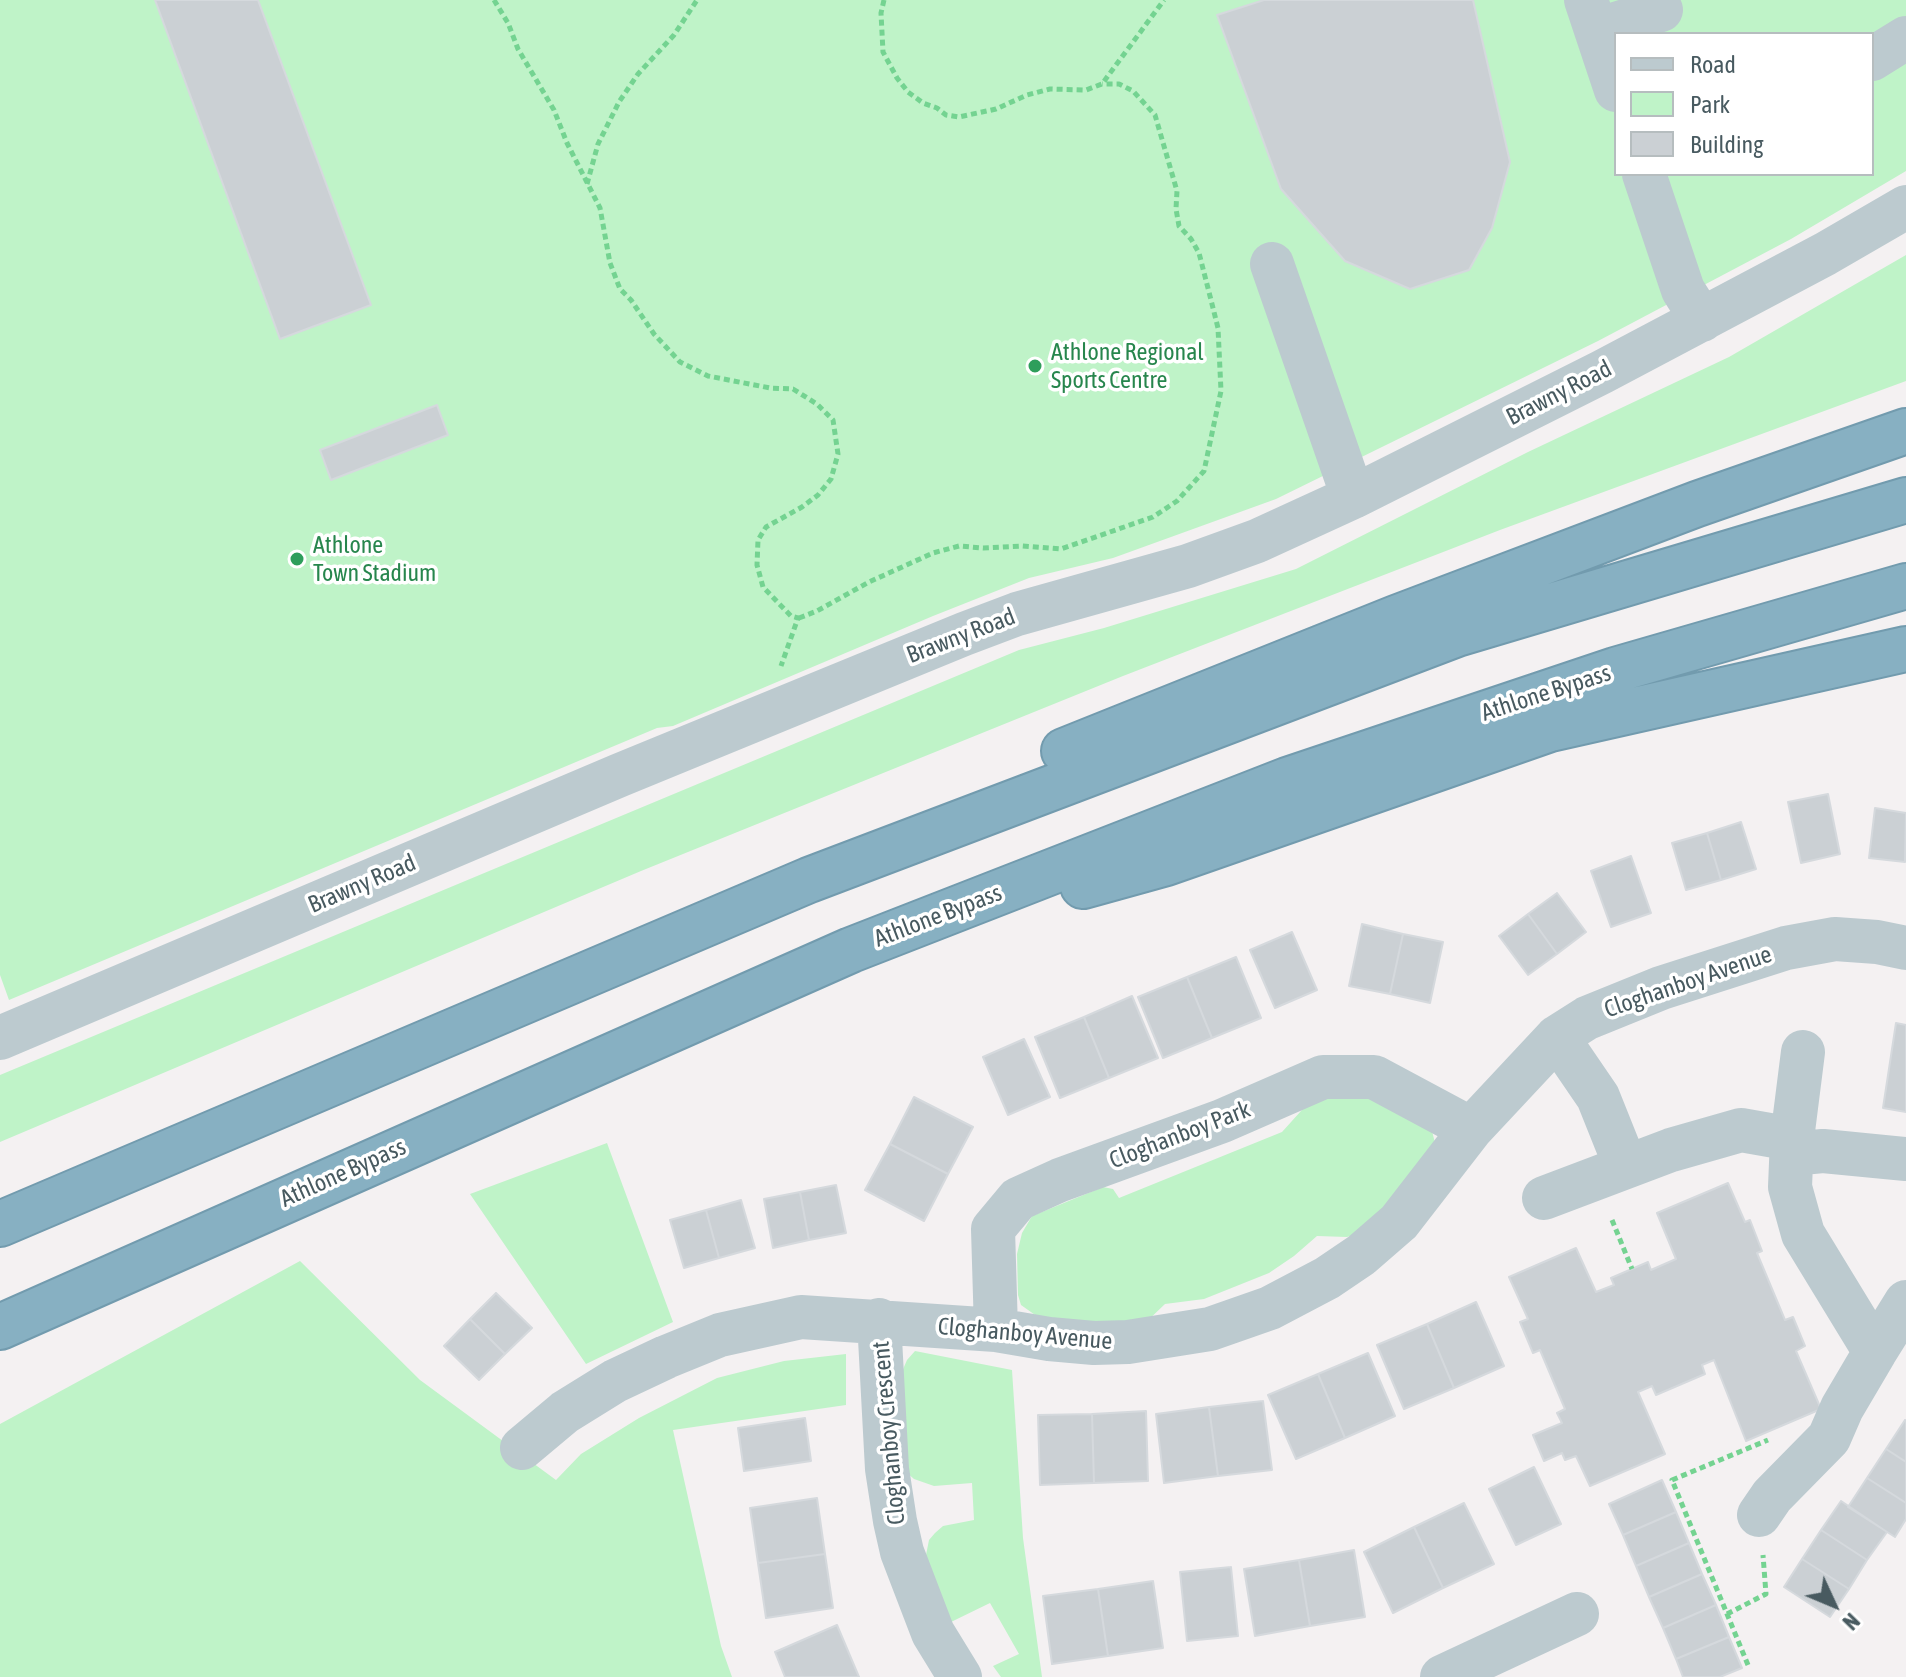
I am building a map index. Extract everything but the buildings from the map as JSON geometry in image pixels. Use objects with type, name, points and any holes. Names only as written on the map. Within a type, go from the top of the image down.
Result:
[{"type":"highway","points":[[809,880],[983,784],[1396,618],[1697,504],[1906,431]]},
{"type":"highway","points":[[0,1224],[809,880],[1457,634],[1906,500]]},
{"type":"highway","name":"Athlone Bypass","points":[[0,1327],[851,950],[1287,780],[1615,670],[1906,586]]},
{"type":"highway","points":[[851,950],[1166,863],[1550,729],[1906,649]]},
{"type":"street","points":[[1614,84],[1591,15],[1663,15]]},
{"type":"street","points":[[1874,58],[1906,38]]},
{"type":"street","points":[[1645,176],[1683,290],[1702,320]]},
{"type":"street","name":"Brawny Road","points":[[0,1038],[620,775],[1017,614],[1128,585],[1257,541],[1353,497],[1702,320],[1906,207]]},
{"type":"street","points":[[1272,264],[1353,497]]},
{"type":"street","name":"Cloghanboy Avenue","points":[[522,1448],[565,1412],[615,1381],[666,1357],[720,1335],[801,1317],[996,1330],[1049,1339],[1128,1342],[1210,1329],[1270,1308],[1327,1278],[1371,1247],[1399,1222],[1471,1129],[1557,1037],[1587,1018],[1621,1003],[1786,948],[1835,939],[1906,948]]},
{"type":"street","points":[[1557,1037],[1598,1097],[1626,1167]]},
{"type":"street","points":[[1803,1052],[1791,1146],[1790,1187],[1803,1234],[1875,1352]]},
{"type":"street","name":"Cloghanboy Park","points":[[996,1330],[993,1229],[1018,1199],[1060,1180],[1222,1121],[1323,1077],[1374,1077],[1471,1129]]},
{"type":"street","points":[[1544,1198],[1671,1150],[1741,1130],[1791,1146],[1906,1159]]},
{"type":"street","points":[[1759,1515],[1772,1496],[1829,1438],[1842,1408],[1906,1302]]},
{"type":"street","name":"Cloghanboy Crescent","points":[[879,1320],[887,1469],[902,1552],[933,1633],[960,1677]]},
{"type":"street","points":[[1442,1677],[1577,1614]]},
{"type":"path","points":[[494,0],[554,110],[600,208],[610,263],[620,289],[654,334],[680,362],[708,376],[737,383],[793,389],[817,404],[833,420],[838,454],[831,479],[818,495],[802,507],[766,527],[758,540],[757,565],[763,587],[791,616],[798,618],[840,600],[905,564],[946,549],[959,546],[1061,549],[1165,511],[1204,471],[1221,391],[1218,328],[1199,253],[1179,226],[1177,191],[1155,115],[1133,91],[1119,84],[1102,84],[1086,90],[1050,89],[996,109],[959,117],[946,115],[908,92],[888,64],[883,52],[881,31],[884,0]]},
{"type":"path","points":[[587,184],[598,144],[619,102],[638,74],[674,35],[697,0]]},
{"type":"path","points":[[1102,84],[1164,0]]},
{"type":"path","points":[[767,716],[768,702],[798,618]]},
{"type":"path","points":[[1612,1220],[1632,1269]]},
{"type":"path","points":[[1727,1614],[1766,1594],[1759,1515]]},
{"type":"green space","points":[[0,0],[1906,0],[1906,171],[1791,239],[1598,341],[1276,499],[1113,558],[1029,578],[673,726],[657,728],[9,1000],[0,975]]},
{"type":"green space","points":[[1906,255],[1906,381],[1500,530],[1123,676],[641,871],[0,1142],[0,1075],[1019,650],[1104,628],[1296,569],[1528,452],[1729,357]]},
{"type":"green space","points":[[1360,1092],[1431,1127],[1436,1147],[1378,1217],[1356,1234],[1347,1237],[1317,1236],[1269,1273],[1204,1299],[1165,1304],[1142,1326],[1038,1317],[1021,1305],[1017,1254],[1022,1233],[1032,1216],[1103,1187],[1113,1189],[1119,1198],[1282,1132],[1310,1101]]},
{"type":"green space","points":[[607,1143],[673,1322],[586,1364],[470,1194]]},
{"type":"green space","points":[[300,1261],[420,1380],[556,1480],[581,1454],[639,1418],[717,1378],[784,1361],[846,1354],[846,1405],[673,1430],[721,1646],[732,1677],[0,1677],[0,1424]]},
{"type":"green space","points":[[915,1351],[1012,1370],[1023,1538],[1042,1677],[1001,1677],[993,1666],[1019,1654],[990,1603],[951,1622],[925,1560],[929,1540],[943,1526],[974,1520],[972,1483],[934,1486],[914,1479],[906,1472],[901,1374]]},
{"type":"place","name":"Athlone Regional Sports Centre","points":[[1035,366]]},
{"type":"place","name":"Athlone Town Stadium","points":[[297,559]]}]
